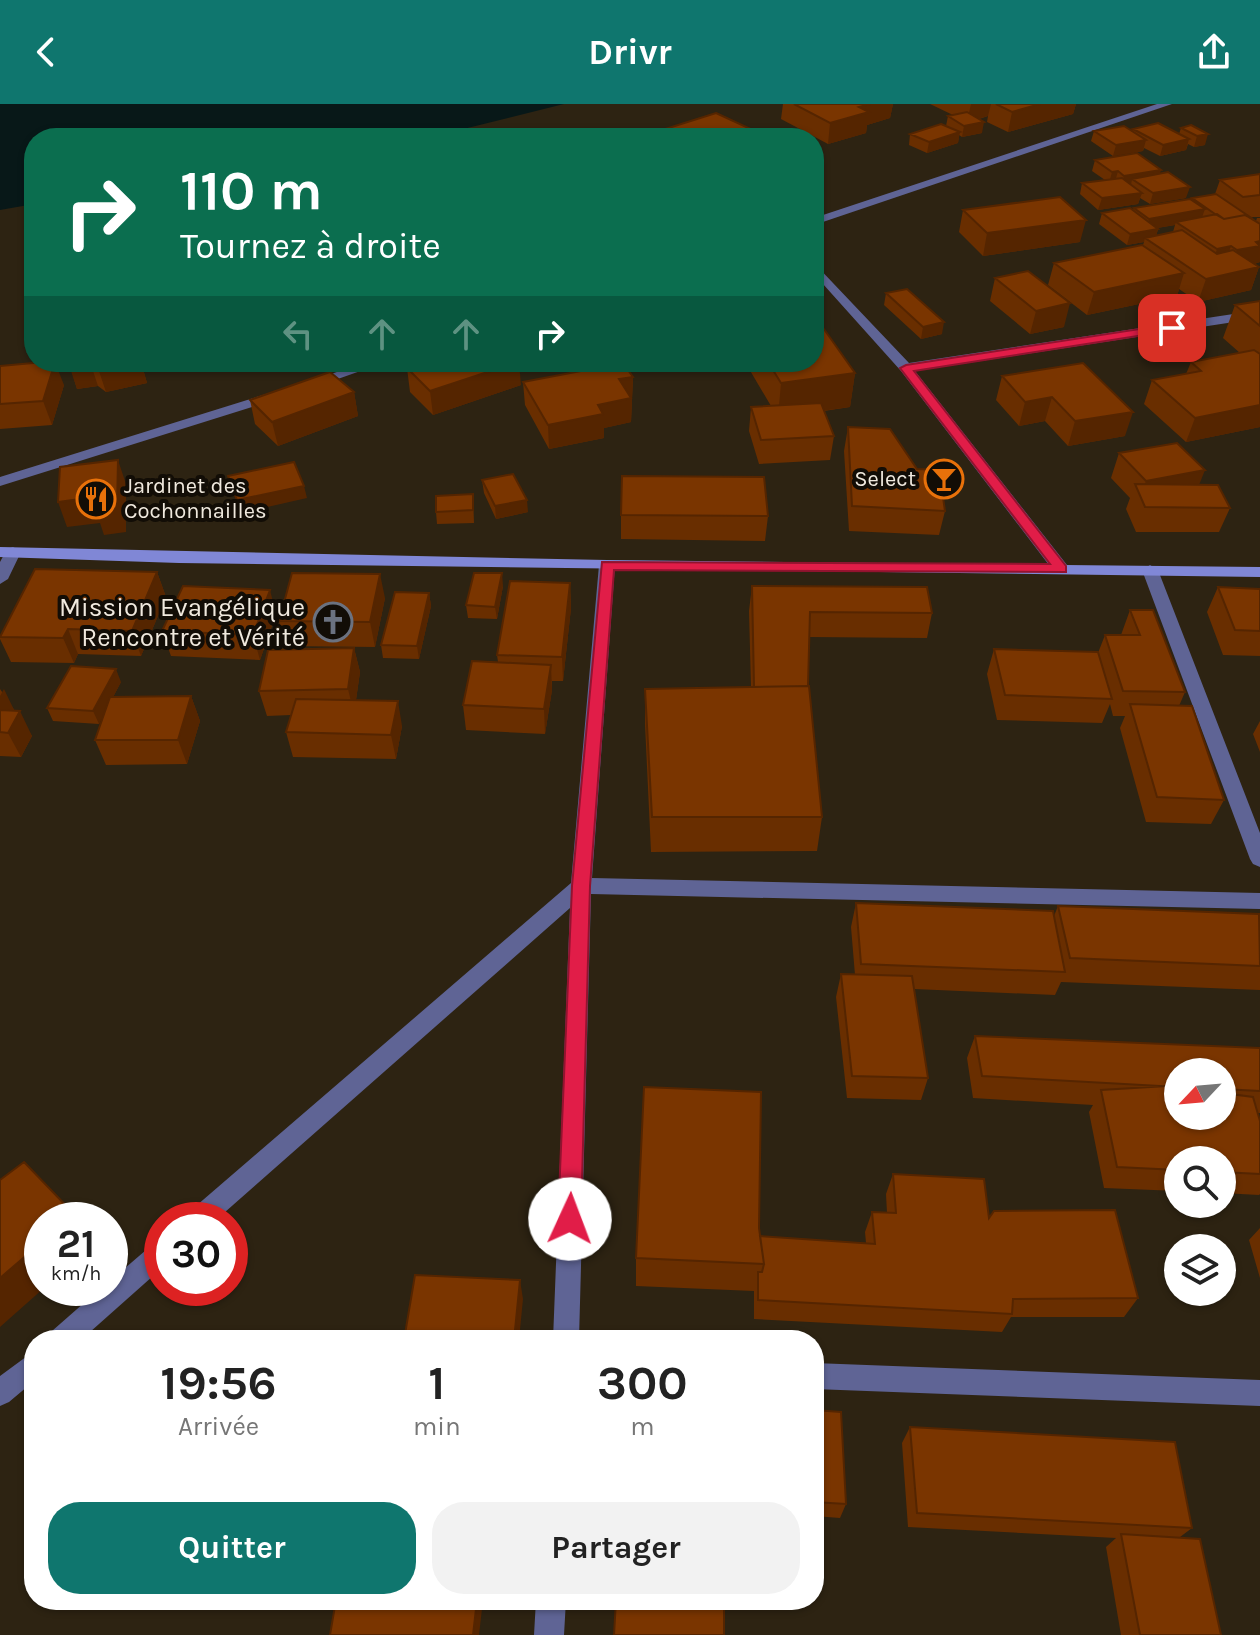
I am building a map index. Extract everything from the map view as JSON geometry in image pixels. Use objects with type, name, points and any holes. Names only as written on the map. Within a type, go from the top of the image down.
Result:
[{"type":"street","points":[[824,219],[1167,104]]},
{"type":"street","points":[[824,278],[906,368],[1061,569]]},
{"type":"street","points":[[906,368],[1260,314]]},
{"type":"street","points":[[0,482],[347,372]]},
{"type":"street","points":[[0,579],[6,552],[607,565],[1260,572]]},
{"type":"street","points":[[566,1330],[581,886],[607,565]]},
{"type":"street","points":[[1150,570],[1260,859]]},
{"type":"street","points":[[219,1202],[581,886],[1260,901]]},
{"type":"street","points":[[72,1330],[144,1268]]},
{"type":"street","points":[[0,1393],[24,1373]]},
{"type":"street","points":[[824,1376],[1260,1393]]},
{"type":"street","points":[[549,1635],[550,1610]]},
{"type":"shaded area","points":[[0,104],[564,104],[467,128],[24,128],[24,206],[0,210]]},
{"type":"building","points":[[794,104],[870,104],[859,107],[869,112],[830,123]]},
{"type":"building","points":[[996,104],[1040,104],[1012,112]]},
{"type":"building","points":[[967,112],[984,122],[964,126],[948,116]]},
{"type":"building","points":[[716,113],[748,128],[668,128]]},
{"type":"building","points":[[1158,123],[1189,139],[1163,145],[1133,129]]},
{"type":"building","points":[[941,124],[960,132],[929,142],[910,134]]},
{"type":"building","points":[[1191,125],[1208,134],[1197,136],[1181,128]]},
{"type":"building","points":[[1124,126],[1146,140],[1116,145],[1094,131]]},
{"type":"building","points":[[1137,153],[1161,170],[1124,176],[1095,160]]},
{"type":"building","points":[[1168,172],[1190,187],[1153,193],[1132,179]]},
{"type":"building","points":[[1260,174],[1260,195],[1243,197],[1220,180]]},
{"type":"building","points":[[1122,178],[1142,193],[1102,198],[1082,183]]},
{"type":"building","points":[[1216,194],[1253,219],[1245,215],[1224,219],[1192,198]]},
{"type":"building","points":[[1060,197],[1086,220],[987,233],[963,210]]},
{"type":"building","points":[[1190,199],[1205,209],[1149,219],[1134,208]]},
{"type":"building","points":[[1130,208],[1158,229],[1130,234],[1102,213]]},
{"type":"building","points":[[1217,214],[1224,219],[1245,215],[1260,224],[1260,241],[1256,242],[1260,246],[1217,249],[1176,222]]},
{"type":"building","points":[[1182,230],[1217,254],[1233,250],[1259,267],[1206,279],[1145,238]]},
{"type":"building","points":[[1142,245],[1184,273],[1094,292],[1054,263]]},
{"type":"building","points":[[1028,271],[1070,303],[1036,311],[995,278]]},
{"type":"building","points":[[907,289],[944,322],[923,327],[886,293]]},
{"type":"building","points":[[1260,301],[1260,326],[1235,305]]},
{"type":"building","points":[[824,329],[855,373],[781,383],[774,372],[824,372]]},
{"type":"building","points":[[1254,350],[1260,354],[1260,405],[1195,418],[1152,380],[1201,371],[1191,362]]},
{"type":"building","points":[[1083,363],[1133,412],[1075,421],[1052,397],[1025,402],[1002,376]]},
{"type":"building","points":[[24,364],[24,372],[52,372],[43,401],[0,404],[0,366]]},
{"type":"building","points":[[330,372],[354,392],[272,422],[250,400]]},
{"type":"building","points":[[411,372],[488,372],[430,391]]},
{"type":"building","points":[[576,372],[629,372],[633,377],[619,379],[631,398],[598,405],[603,414],[548,425],[523,382]]},
{"type":"building","points":[[821,403],[834,436],[761,440],[751,407]]},
{"type":"building","points":[[848,427],[890,429],[917,469],[939,470],[945,511],[852,506]]},
{"type":"building","points":[[1177,443],[1205,470],[1146,481],[1119,453]]},
{"type":"building","points":[[118,460],[117,508],[95,511],[96,497],[58,502],[60,467]]},
{"type":"building","points":[[294,462],[304,486],[237,500],[228,476]]},
{"type":"building","points":[[513,474],[527,500],[495,506],[482,480]]},
{"type":"building","points":[[622,476],[764,477],[768,516],[621,515]]},
{"type":"building","points":[[1135,484],[1218,485],[1230,508],[1145,507]]},
{"type":"building","points":[[473,494],[473,510],[436,512],[436,496]]},
{"type":"building","points":[[35,569],[157,572],[132,631],[68,629],[63,638],[0,637]]},
{"type":"building","points":[[292,573],[380,574],[370,622],[279,621]]},
{"type":"building","points":[[474,573],[502,573],[495,607],[466,605]]},
{"type":"building","points":[[510,581],[570,583],[562,657],[497,655]]},
{"type":"building","points":[[183,586],[270,590],[253,635],[162,631]]},
{"type":"building","points":[[752,586],[927,587],[932,613],[810,612],[808,686],[754,687]]},
{"type":"building","points":[[1218,587],[1260,589],[1260,631],[1235,630]]},
{"type":"building","points":[[395,592],[429,593],[417,646],[381,645]]},
{"type":"building","points":[[1130,610],[1153,610],[1185,692],[1123,691],[1105,635],[1140,635]]},
{"type":"building","points":[[354,648],[348,689],[259,691],[268,650]]},
{"type":"building","points":[[994,649],[1098,652],[1112,699],[1005,695]]},
{"type":"building","points":[[472,661],[551,665],[544,709],[463,705]]},
{"type":"building","points":[[71,666],[116,669],[93,711],[47,708]]},
{"type":"building","points":[[809,686],[822,817],[652,817],[645,689]]},
{"type":"building","points":[[191,696],[178,740],[95,740],[110,697]]},
{"type":"building","points":[[296,699],[398,701],[391,735],[286,732]]},
{"type":"building","points":[[1130,704],[1192,706],[1224,800],[1157,797]]},
{"type":"building","points":[[0,710],[20,711],[8,733],[0,732]]},
{"type":"building","points":[[856,903],[1053,911],[1065,972],[861,964]]},
{"type":"building","points":[[1058,906],[1259,914],[1260,966],[1070,958]]},
{"type":"building","points":[[841,974],[912,976],[928,1078],[852,1076]]},
{"type":"building","points":[[975,1036],[1260,1048],[1260,1091],[1236,1090],[1236,1058],[1164,1058],[1164,1086],[982,1076]]},
{"type":"building","points":[[1164,1086],[1164,1130],[1236,1130],[1236,1095],[1253,1097],[1260,1121],[1260,1174],[1236,1173],[1236,1146],[1164,1146],[1164,1169],[1117,1167],[1101,1090]]},
{"type":"building","points":[[644,1087],[761,1092],[759,1228],[764,1264],[636,1258]]},
{"type":"building","points":[[24,1162],[62,1202],[24,1202],[24,1257],[0,1278],[0,1180]]},
{"type":"building","points":[[893,1174],[984,1179],[989,1218],[994,1211],[1115,1210],[1138,1298],[1013,1299],[1012,1314],[758,1300],[758,1272],[762,1272],[764,1264],[760,1236],[875,1244],[872,1212],[896,1213]]},
{"type":"building","points":[[415,1275],[520,1280],[515,1330],[406,1330]]},
{"type":"building","points":[[824,1411],[841,1412],[846,1504],[824,1503]]},
{"type":"building","points":[[910,1427],[1175,1442],[1192,1528],[917,1513]]},
{"type":"building","points":[[1121,1534],[1200,1539],[1221,1635],[1140,1635]]},
{"type":"building","points":[[334,1610],[476,1610],[473,1635],[330,1635]]},
{"type":"building","points":[[615,1610],[724,1610],[724,1635],[614,1635]]},
{"type":"place","name":"Select","points":[[944,479]]},
{"type":"place","name":"Jardinet des Cochonnailles","points":[[96,499]]},
{"type":"place","name":"Mission Evangélique Rencontre et Vérité","points":[[333,622]]},
{"type":"route","points":[[570,1219],[581,886],[607,565],[1061,569],[906,368],[1172,328]]}]
